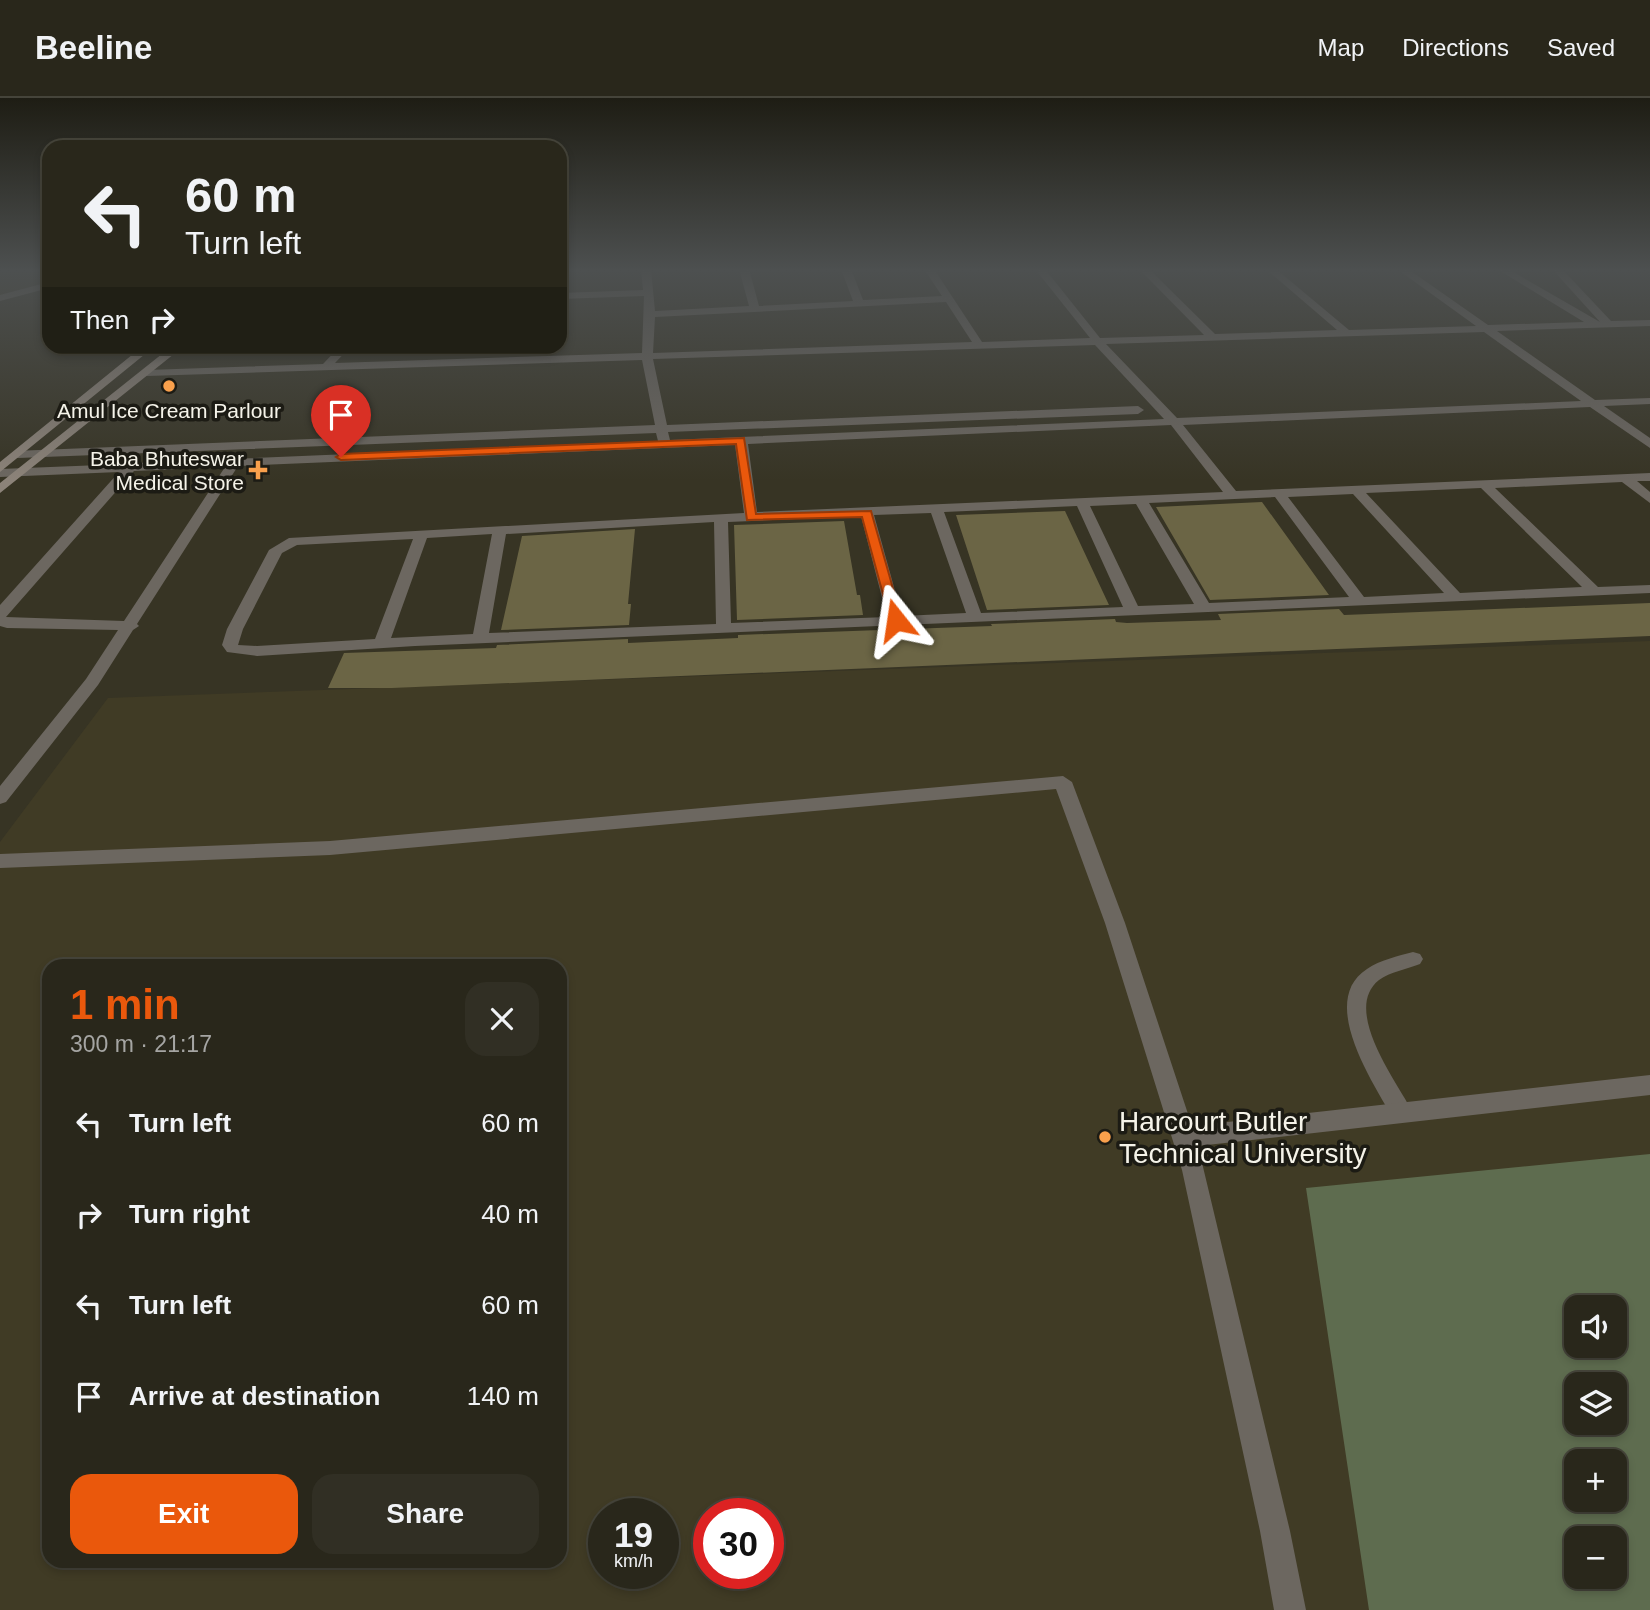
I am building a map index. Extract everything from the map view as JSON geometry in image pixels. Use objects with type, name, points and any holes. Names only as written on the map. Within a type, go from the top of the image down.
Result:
[{"type":"main road","points":[[0,470],[140,354]]},
{"type":"main road","points":[[0,489],[170,354]]},
{"type":"street","points":[[648,340],[647,356],[664,444]]},
{"type":"street","points":[[975,340],[979,345]]},
{"type":"street","points":[[147,373],[1138,340]]},
{"type":"street","points":[[1504,340],[1650,444]]},
{"type":"street","points":[[1097,341],[1160,409],[1174,415],[1233,496]]},
{"type":"street","points":[[326,366],[338,354]]},
{"type":"street","points":[[530,360],[531,354]]},
{"type":"street","points":[[1549,392],[1601,390]]},
{"type":"street","points":[[1253,405],[1509,394]]},
{"type":"street","points":[[0,470],[22,472],[664,444],[1174,415],[1650,401]]},
{"type":"street","points":[[18,454],[1160,409]]},
{"type":"street","points":[[741,440],[751,518]]},
{"type":"street","points":[[0,798],[92,682],[235,461]]},
{"type":"street","points":[[0,614],[132,466]]},
{"type":"street","points":[[1650,477],[302,540],[284,544],[276,550],[235,629],[230,645],[233,649],[257,651],[480,638],[1650,589]]},
{"type":"street","points":[[1625,478],[1650,499]]},
{"type":"street","points":[[1484,484],[1594,591]]},
{"type":"street","points":[[1356,490],[1454,596]]},
{"type":"street","points":[[1279,494],[1359,600]]},
{"type":"street","points":[[1141,500],[1205,609]]},
{"type":"street","points":[[1082,502],[1132,610]]},
{"type":"street","points":[[937,510],[975,617]]},
{"type":"street","points":[[867,513],[896,620]]},
{"type":"street","points":[[720,519],[724,629]]},
{"type":"street","points":[[480,638],[500,531]]},
{"type":"street","points":[[381,643],[422,534]]},
{"type":"street","points":[[0,620],[7,623],[131,625]]},
{"type":"street","points":[[0,861],[330,848],[1063,782],[1115,923],[1185,1137],[1213,1250],[1290,1610]]},
{"type":"street","points":[[1185,1137],[1650,1085]]},
{"type":"lane","points":[[1402,1113],[1359,1033],[1355,1005],[1360,989],[1370,976],[1413,960]]},
{"type":"shaded area","name":"Harcourt Butler Technical University","points":[[1650,641],[1650,1610],[0,1610],[0,842],[108,698]]},
{"type":"green space","points":[[1650,1154],[1650,1610],[1369,1610],[1306,1188]]},
{"type":"building","points":[[1262,502],[1329,595],[1210,600],[1156,507]]},
{"type":"building","points":[[1065,511],[1109,605],[987,610],[956,515]]},
{"type":"building","points":[[844,521],[863,615],[737,620],[734,525]]},
{"type":"building","points":[[635,529],[628,604],[631,604],[629,625],[501,630],[522,536]]},
{"type":"building","points":[[1650,603],[1650,636],[392,688],[328,688],[344,653],[496,648],[497,645],[628,639],[628,643],[738,638],[738,635],[1115,619],[1116,622],[1127,623],[1221,620],[1218,614],[1339,609],[1344,615]]},
{"type":"place","name":"Amul Ice Cream Parlour","points":[[169,386]]},
{"type":"place","name":"Baba Bhuteswar Medical Store","points":[[258,470]]},
{"type":"place","name":"Harcourt Butler Technical University","points":[[1105,1137]]},
{"type":"route","points":[[341,457],[741,440],[751,518],[867,513],[896,620]]}]
